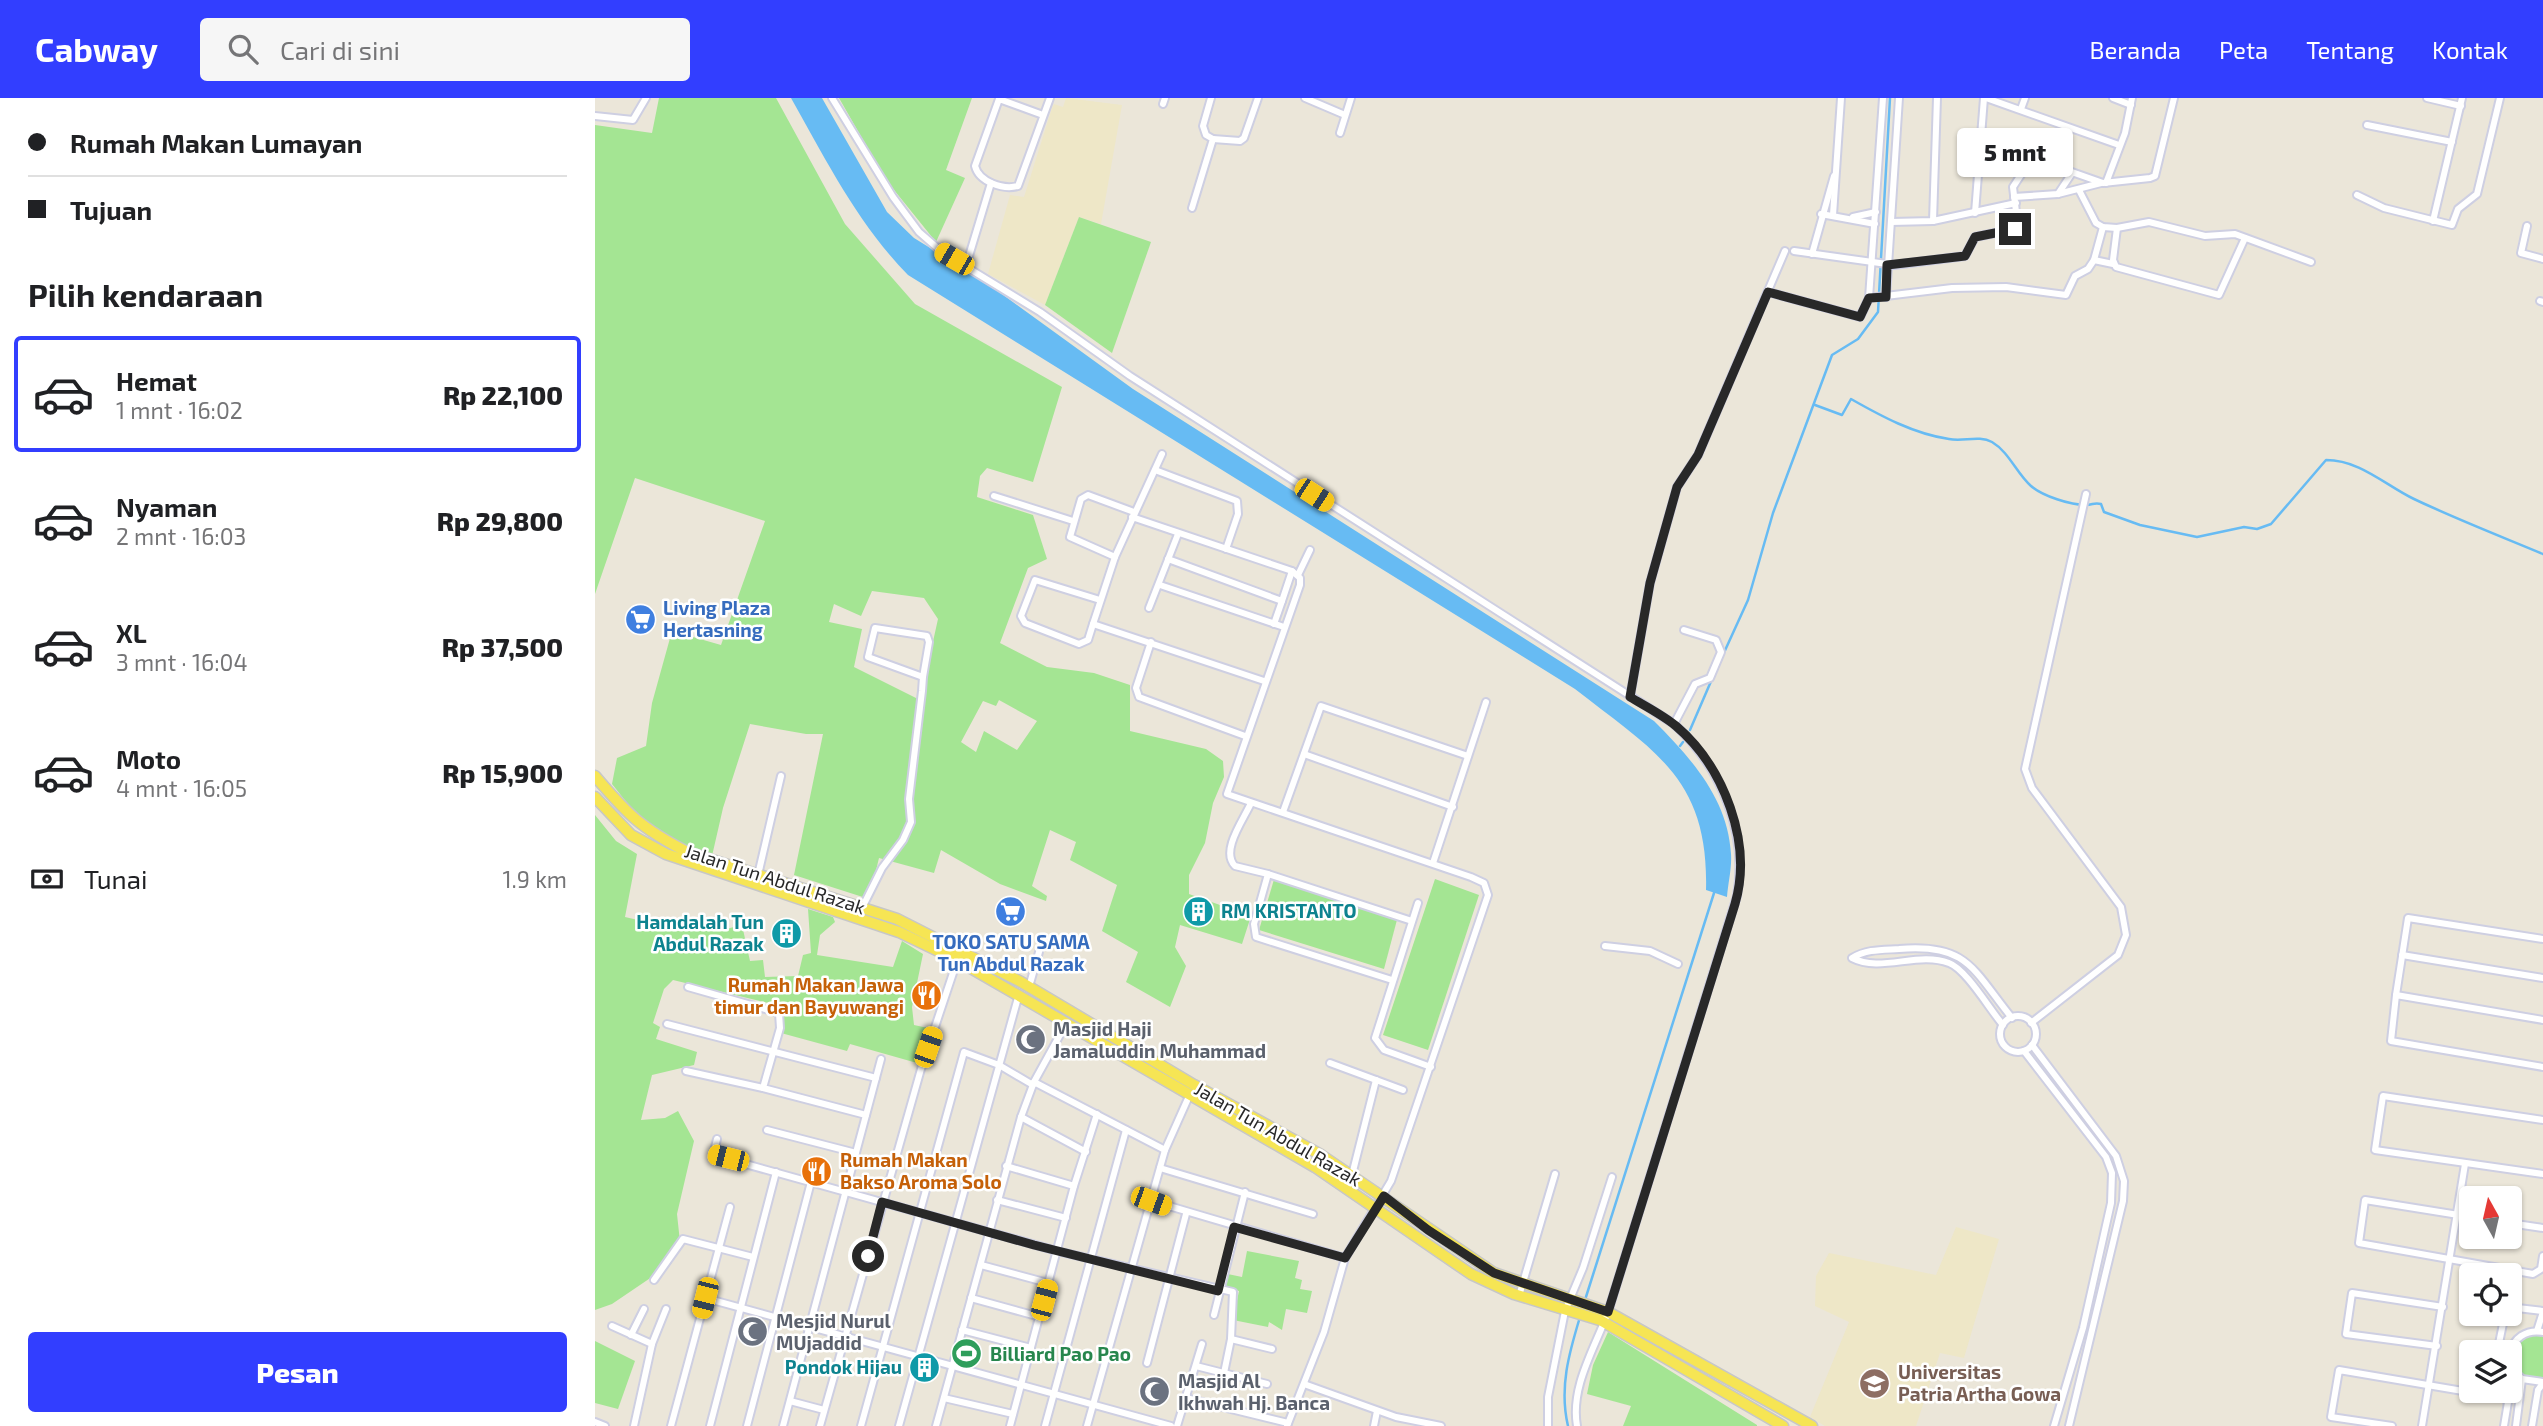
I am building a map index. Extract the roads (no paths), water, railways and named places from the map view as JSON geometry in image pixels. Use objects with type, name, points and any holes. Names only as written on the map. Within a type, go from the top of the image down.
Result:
[{"type":"main road","name":"Jalan Tun Abdul Razak","points":[[595,776],[644,829],[687,852],[909,924],[1189,1096],[1315,1167],[1471,1274],[1519,1296],[1569,1306]]},
{"type":"main road","name":"Jalan Tun Abdul Razak","points":[[595,797],[631,835],[666,854],[899,932],[1029,987],[1352,1175],[1494,1273],[1569,1306]]},
{"type":"main road","points":[[1569,1306],[1604,1316],[1812,1426]]},
{"type":"main road","points":[[1604,1316],[1783,1426]]},
{"type":"street","points":[[595,116],[633,120],[646,98]]},
{"type":"street","points":[[832,98],[910,221],[936,248],[1040,312],[1142,384],[1674,724],[1708,764],[1728,803],[1739,839],[1739,884],[1578,1392],[1577,1426]]},
{"type":"street","points":[[1211,98],[1203,126],[1206,135],[1213,139],[1240,141],[1244,138],[1258,98]]},
{"type":"street","points":[[1305,98],[1345,115]]},
{"type":"street","points":[[1340,133],[1351,98]]},
{"type":"street","points":[[1833,215],[1840,98]]},
{"type":"street","points":[[1768,292],[1860,317],[1869,298],[1883,98]]},
{"type":"street","points":[[1886,297],[1899,98]]},
{"type":"street","points":[[1933,221],[1937,98]]},
{"type":"street","points":[[1975,213],[1985,98],[2119,145]]},
{"type":"street","points":[[2021,109],[2025,98]]},
{"type":"street","points":[[2105,183],[2132,102],[2113,98]]},
{"type":"street","points":[[1891,222],[1933,221],[1975,213],[2015,200],[2155,176],[2174,98]]},
{"type":"street","points":[[2427,98],[2461,106]]},
{"type":"street","points":[[2433,221],[2462,98]]},
{"type":"street","points":[[2357,195],[2384,208],[2452,226],[2458,209],[2476,197],[2500,98]]},
{"type":"street","points":[[1043,115],[999,99],[975,166],[980,176],[991,183],[1018,186],[1051,99]]},
{"type":"street","points":[[2367,125],[2452,142]]},
{"type":"street","points":[[1192,208],[1213,139]]},
{"type":"street","points":[[1981,140],[2105,183]]},
{"type":"street","points":[[1794,251],[1887,265],[1965,256],[1975,237],[2015,229],[2013,187],[2032,158]]},
{"type":"street","points":[[2058,194],[2072,173]]},
{"type":"street","points":[[1812,254],[1834,176]]},
{"type":"street","points":[[966,266],[991,183]]},
{"type":"street","points":[[2079,190],[2096,223],[2103,227],[2117,228],[2149,222],[2204,236],[2235,234],[2311,262]]},
{"type":"street","points":[[1852,218],[1876,212]]},
{"type":"street","points":[[1821,215],[1852,218],[1875,224]]},
{"type":"street","points":[[2527,226],[2521,253],[2543,259]]},
{"type":"street","points":[[1869,298],[1952,289],[2006,287],[2066,295],[2075,276],[2088,269],[2094,260],[2103,227]]},
{"type":"street","points":[[2113,264],[2117,228]]},
{"type":"street","points":[[2094,260],[2219,295],[2245,238]]},
{"type":"street","points":[[1630,697],[1650,583],[1677,487],[1698,455],[1785,251]]},
{"type":"street","points":[[1100,600],[1035,580],[1021,616],[1025,623],[1079,643],[1088,640],[1115,556],[1162,454]]},
{"type":"street","points":[[1155,470],[1237,501],[1238,514],[1226,549]]},
{"type":"street","points":[[2031,1023],[2118,956],[2126,935],[2120,906],[2032,788],[2025,769],[2086,494]]},
{"type":"street","points":[[1115,556],[1072,540],[1070,534],[1073,521],[1084,495],[1178,534],[1295,573],[1300,585],[1264,681],[1227,794],[1433,863],[1484,883],[1488,895],[1431,1067],[1384,1196],[1345,1258],[1324,1332],[1288,1425],[1186,1398]]},
{"type":"street","points":[[994,496],[1073,521]]},
{"type":"street","points":[[1149,608],[1178,534]]},
{"type":"street","points":[[1274,624],[1295,573],[1310,550]]},
{"type":"street","points":[[1168,559],[1282,601]]},
{"type":"street","points":[[1160,585],[1284,628]]},
{"type":"street","points":[[1093,624],[1264,681]]},
{"type":"street","points":[[862,908],[883,868],[903,841],[911,822],[909,799],[929,642],[927,636],[875,628],[868,657],[923,677]]},
{"type":"street","points":[[1674,724],[1695,684],[1710,678],[1721,652],[1716,640],[1684,630]]},
{"type":"street","points":[[1151,642],[1136,688],[1139,697],[1245,736]]},
{"type":"street","points":[[1283,812],[1324,696]]},
{"type":"street","points":[[1433,863],[1486,702]]},
{"type":"street","points":[[1321,706],[1468,756]]},
{"type":"street","points":[[1304,754],[1453,807]]},
{"type":"street","points":[[758,875],[781,776]]},
{"type":"street","points":[[1251,803],[1229,847],[1229,857],[1235,866],[1268,874],[1412,921]]},
{"type":"street","points":[[1268,874],[1254,924],[1256,937],[1392,980]]},
{"type":"street","points":[[1418,903],[1375,1033],[1376,1042],[1384,1050],[1431,1067]]},
{"type":"street","points":[[2543,939],[2407,918],[2391,1041],[2543,1067]]},
{"type":"street","points":[[1605,946],[1650,951],[1678,964]]},
{"type":"street","points":[[2003,1025],[1960,971],[1950,963],[1909,960],[1861,962],[1852,958],[1864,950],[1927,948],[1958,956],[1975,969],[2012,1018]]},
{"type":"street","points":[[1029,987],[1039,952]]},
{"type":"street","points":[[820,1426],[882,1202],[958,955]]},
{"type":"street","points":[[2402,955],[2543,978]]},
{"type":"street","points":[[688,987],[779,1013],[782,1020],[763,1088]]},
{"type":"street","points":[[899,1426],[1019,994]]},
{"type":"street","points":[[2396,995],[2543,1020]]},
{"type":"street","points":[[2012,1018],[2024,1018],[2031,1023],[2035,1031],[2032,1045],[2024,1051],[2013,1052],[2004,1046],[2000,1035],[2003,1025],[2012,1018]]},
{"type":"street","points":[[936,1426],[1021,1117],[1034,1084],[1067,1022]]},
{"type":"street","points":[[667,1024],[774,1049],[876,1078]]},
{"type":"street","points":[[2032,1045],[2116,1156],[2124,1181],[2123,1201],[2069,1426]]},
{"type":"street","points":[[2024,1051],[2106,1157],[2112,1173],[2111,1203],[2083,1328],[2054,1426]]},
{"type":"street","points":[[861,1426],[964,1052],[999,1065],[1165,1150]]},
{"type":"street","points":[[783,1426],[881,1059]]},
{"type":"street","points":[[1330,1063],[1403,1090]]},
{"type":"street","points":[[686,1071],[866,1115]]},
{"type":"street","points":[[1352,1175],[1376,1080]]},
{"type":"street","points":[[1087,1426],[1165,1150],[1194,1085]]},
{"type":"street","points":[[2543,1120],[2383,1096],[2375,1150],[2543,1174]]},
{"type":"street","points":[[1010,1426],[1074,1186],[1097,1114]]},
{"type":"street","points":[[1021,1117],[1086,1152]]},
{"type":"street","points":[[767,1130],[856,1153]]},
{"type":"street","points":[[1045,1426],[1126,1130]]},
{"type":"street","points":[[717,1139],[713,1154],[989,1233],[1234,1293],[1231,1339],[1224,1373]]},
{"type":"street","points":[[2422,1426],[2465,1164]]},
{"type":"street","points":[[1006,1166],[1074,1186]]},
{"type":"street","points":[[1160,1168],[1313,1214]]},
{"type":"street","points":[[710,1426],[776,1172]]},
{"type":"street","points":[[1519,1296],[1555,1174]]},
{"type":"street","points":[[1548,1426],[1548,1397],[1569,1306],[1612,1177]]},
{"type":"street","points":[[747,1426],[811,1182]]},
{"type":"street","points":[[1214,1315],[1234,1227],[1245,1192]]},
{"type":"street","points":[[997,1200],[1066,1219]]},
{"type":"street","points":[[2457,1215],[2365,1200],[2359,1243],[2533,1274],[2541,1269],[2543,1256]]},
{"type":"street","points":[[1151,1201],[1186,1214],[1345,1258]]},
{"type":"street","points":[[671,1426],[730,1207]]},
{"type":"street","points":[[1147,1363],[1186,1214]]},
{"type":"street","points":[[2522,1225],[2543,1228]]},
{"type":"street","points":[[654,1280],[680,1240],[753,1257]]},
{"type":"street","points":[[981,1265],[1048,1283]]},
{"type":"street","points":[[2437,1346],[2346,1334],[2352,1293],[2443,1307]]},
{"type":"street","points":[[705,1298],[1171,1426]]},
{"type":"street","points":[[971,1298],[1039,1317]]},
{"type":"street","points":[[631,1335],[644,1309]]},
{"type":"street","points":[[634,1426],[652,1344],[666,1309]]},
{"type":"street","points":[[2518,1340],[2519,1337],[2540,1332],[2543,1312],[2522,1309]]},
{"type":"street","points":[[613,1326],[652,1344]]},
{"type":"street","points":[[962,1330],[1031,1348]]},
{"type":"street","points":[[1231,1339],[1272,1349]]},
{"type":"street","points":[[1177,1426],[1202,1344]]},
{"type":"street","points":[[1196,1366],[1267,1384]]},
{"type":"street","points":[[2392,1426],[2331,1417],[2339,1370],[2504,1398],[2508,1402],[2504,1426]]},
{"type":"street","points":[[2522,1380],[2543,1382],[2538,1390],[2532,1426]]},
{"type":"street","points":[[1304,1384],[1377,1410],[1440,1426]]},
{"type":"street","points":[[944,1398],[1013,1414]]},
{"type":"street","points":[[790,1401],[824,1410]]},
{"type":"street","points":[[2516,1426],[2519,1403]]},
{"type":"street","points":[[1374,1426],[1377,1410]]},
{"type":"street","points":[[1132,1426],[1135,1416]]},
{"type":"street","points":[[595,1422],[604,1426]]},
{"type":"water","points":[[791,98],[822,98],[887,212],[914,238],[984,281],[1133,389],[1654,721],[1694,765],[1723,815],[1731,854],[1727,897],[1706,890],[1704,852],[1698,820],[1687,794],[1652,750],[1575,689],[908,275],[858,213]]},
{"type":"waterway","points":[[1722,657],[1748,600],[1773,513],[1832,355],[1858,339],[1878,312],[1890,98]]},
{"type":"waterway","points":[[1815,405],[1842,415],[1851,399],[1886,418],[1936,437],[1987,440],[1998,446],[2026,481],[2042,493],[2072,503],[2101,504],[2104,512],[2140,525],[2197,537],[2244,527],[2257,529],[2271,524],[2326,460],[2350,464],[2414,499],[2543,554]]},
{"type":"waterway","points":[[1690,730],[1712,679]]},
{"type":"waterway","points":[[1680,746],[1683,742]]},
{"type":"waterway","points":[[1585,1300],[1714,893]]},
{"type":"waterway","points":[[1568,1426],[1565,1384],[1580,1317]]},
{"type":"place","name":"Living Plaza Hertasning","points":[[640,619]]},
{"type":"place","name":"TOKO SATU SAMA Tun Abdul Razak","points":[[1011,911]]},
{"type":"place","name":"RM KRISTANTO","points":[[1198,911]]},
{"type":"place","name":"Hamdalah Tun Abdul Razak","points":[[787,933]]},
{"type":"place","name":"Rumah Makan Jawa timur dan Bayuwangi","points":[[927,996]]},
{"type":"place","name":"Masjid Haji Jamaluddin Muhammad","points":[[1030,1040]]},
{"type":"place","name":"Rumah Makan Bakso Aroma Solo","points":[[817,1171]]},
{"type":"place","name":"Mesjid Nurul MUjaddid","points":[[753,1332]]},
{"type":"place","name":"Billiard Pao Pao","points":[[967,1354]]},
{"type":"place","name":"Pondok Hijau","points":[[925,1367]]},
{"type":"place","name":"Universitas Patria Artha Gowa","points":[[1875,1383]]},
{"type":"place","name":"Masjid Al Ikhwah Hj. Banca","points":[[1155,1392]]}]
